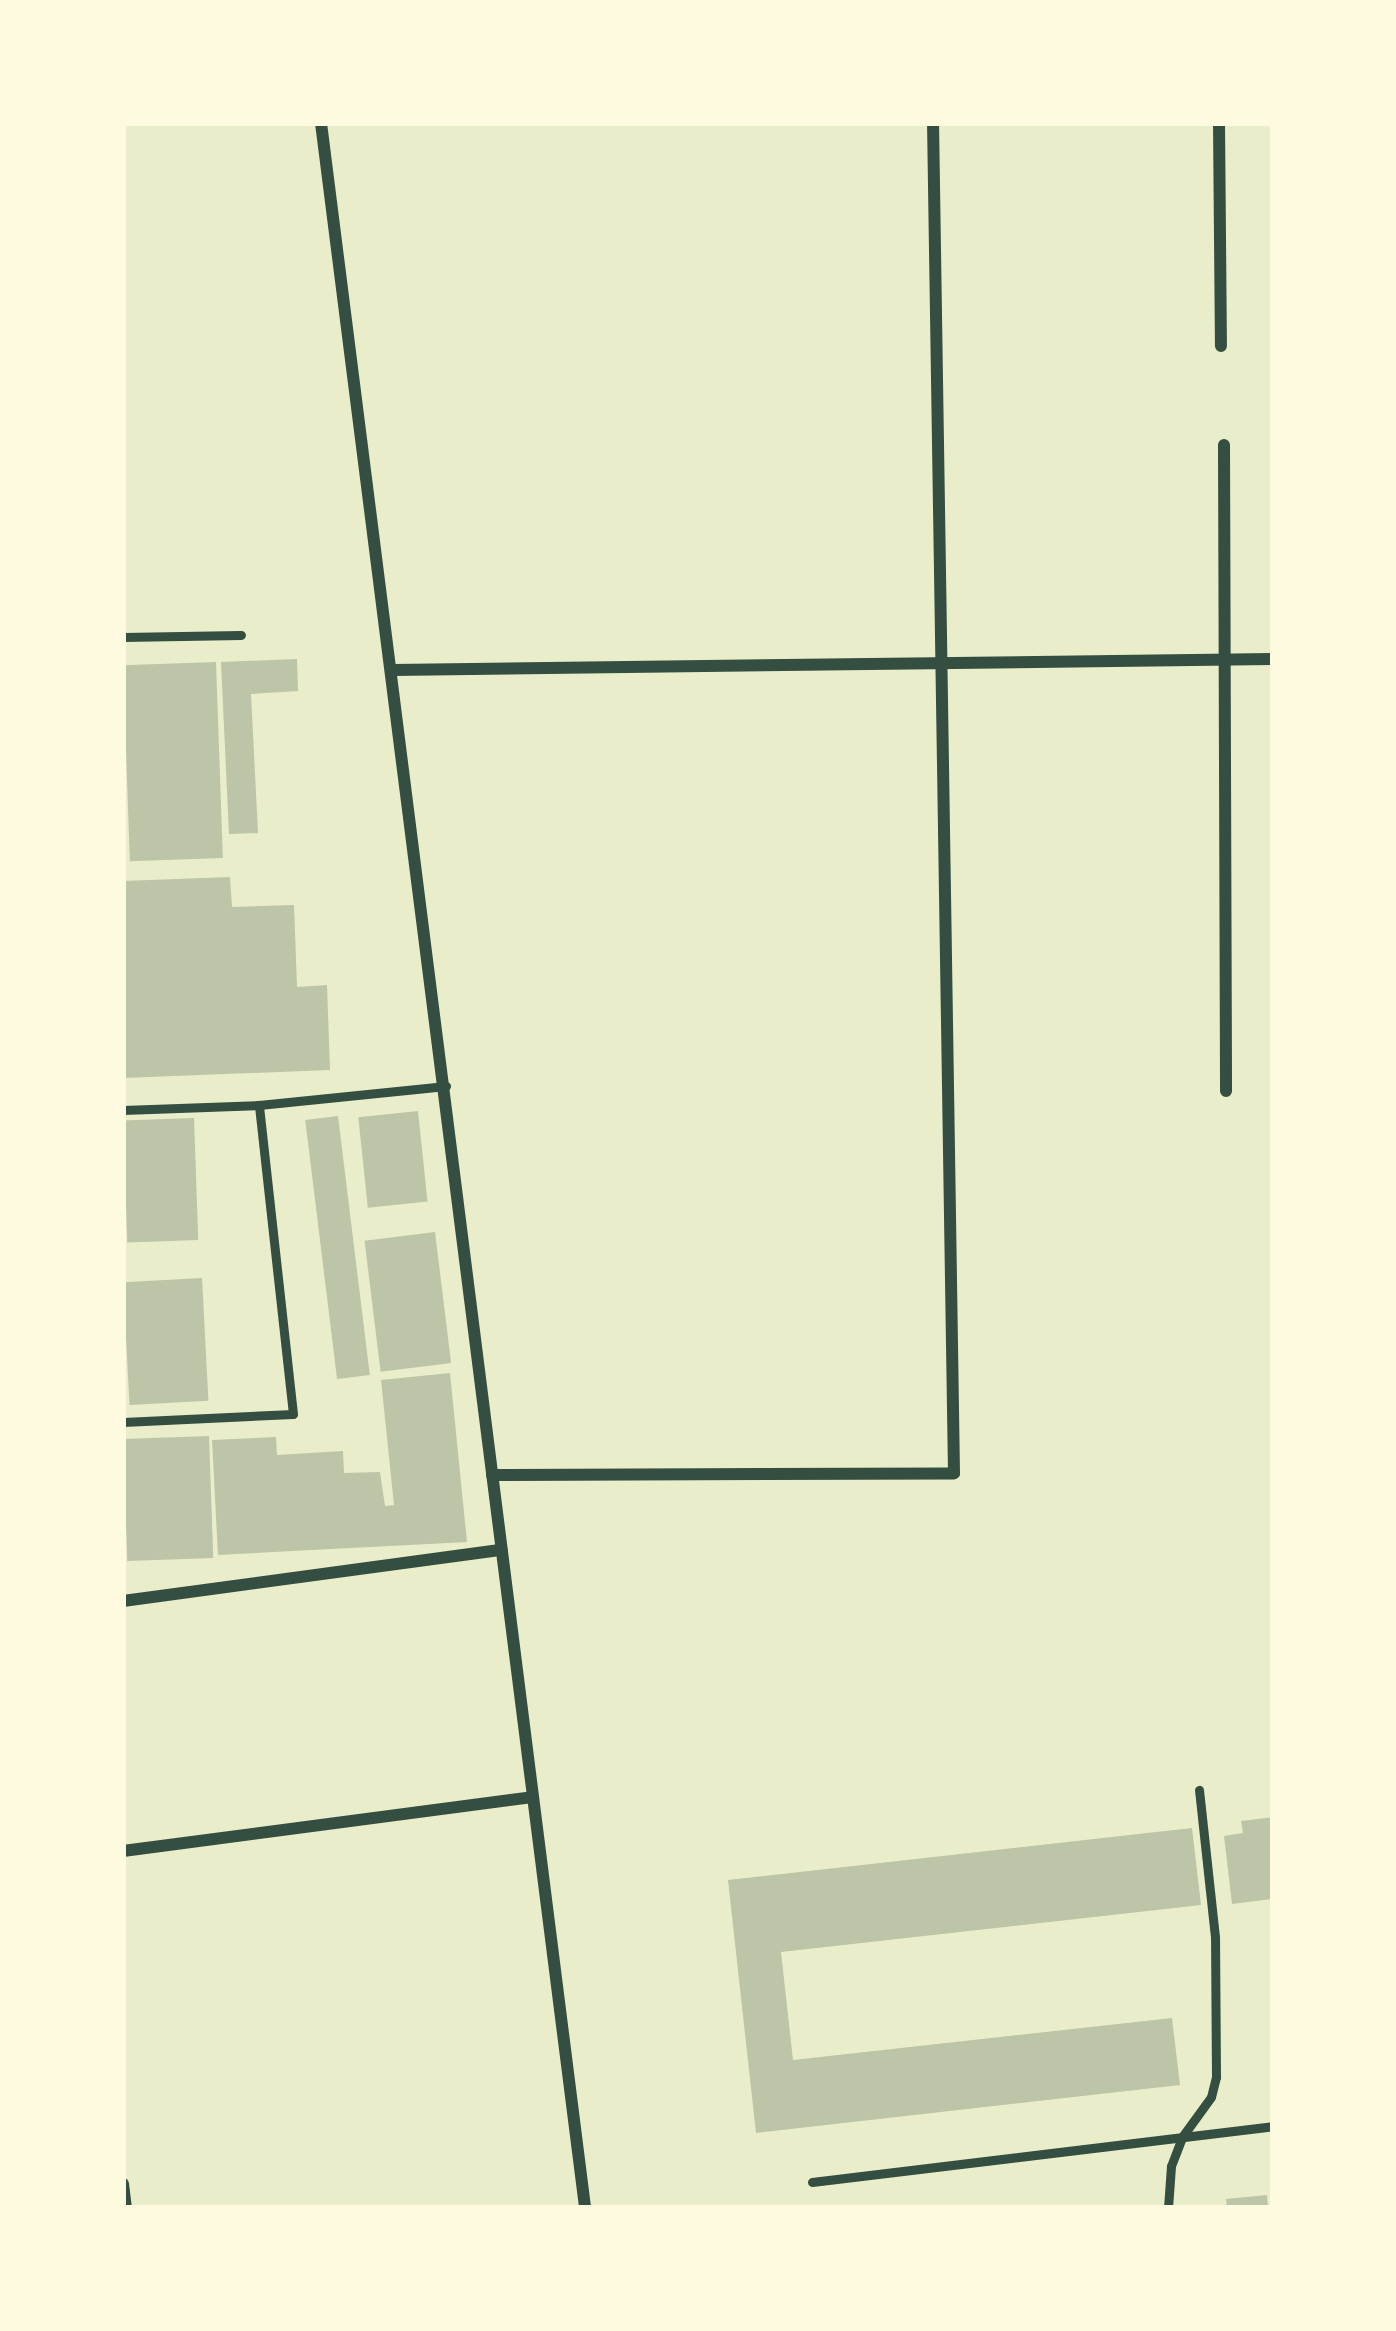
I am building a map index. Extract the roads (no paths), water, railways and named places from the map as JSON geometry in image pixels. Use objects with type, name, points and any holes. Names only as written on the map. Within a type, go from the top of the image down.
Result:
[{"type":"street","points":[[321,123],[585,2208]]},
{"type":"street","points":[[493,1474],[954,1473],[933,123]]},
{"type":"street","points":[[1219,123],[1221,346]]},
{"type":"street","points":[[1224,445],[1226,1091]]},
{"type":"street","points":[[393,670],[1273,659]]},
{"type":"street","points":[[123,1600],[502,1550]]},
{"type":"street","points":[[123,1851],[532,1797]]},
{"type":"street","points":[[123,2184],[126,2208]]},
{"type":"lane","points":[[123,637],[242,635]]},
{"type":"lane","points":[[123,1110],[259,1105],[446,1085]]},
{"type":"lane","points":[[123,1422],[293,1414],[259,1105]]},
{"type":"lane","points":[[1168,2208],[1171,2166],[1182,2137],[1211,2097],[1216,2077],[1215,1937],[1199,1790]]},
{"type":"lane","points":[[812,2182],[1273,2126]]}]
